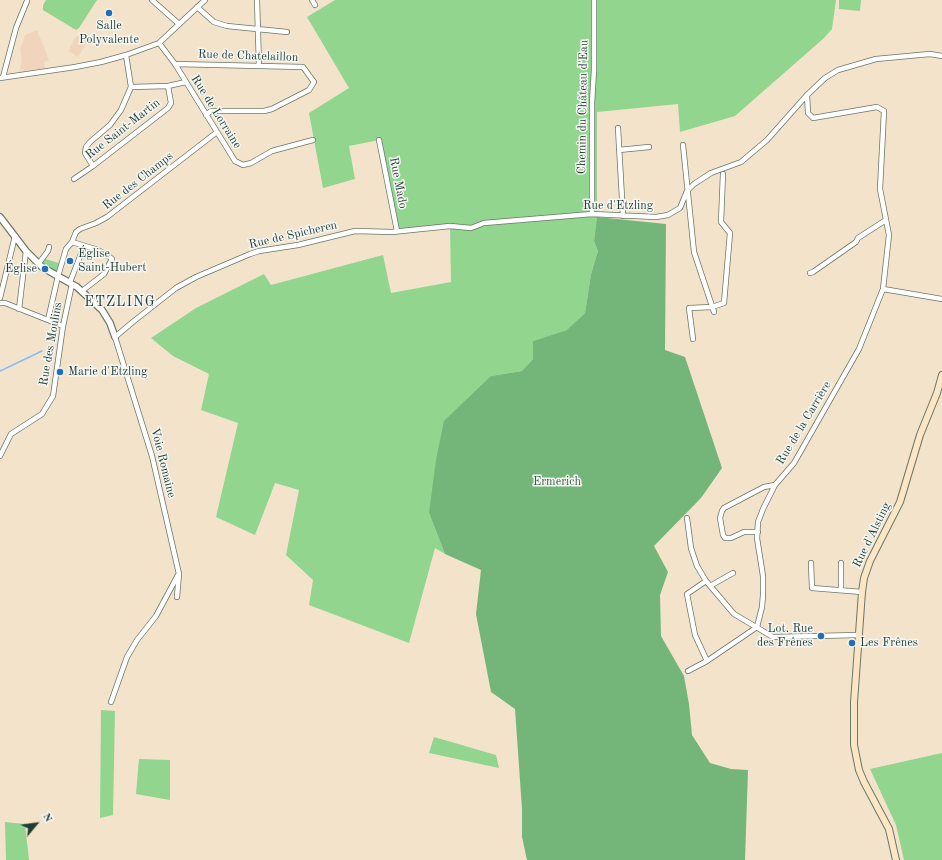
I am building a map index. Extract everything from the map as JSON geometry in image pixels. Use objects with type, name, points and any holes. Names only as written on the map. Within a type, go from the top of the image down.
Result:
[{"type":"main road","name":"Rue d'Alsting","points":[[896,860],[889,829],[859,770],[853,735],[858,635],[862,592],[864,578],[870,562],[900,502],[920,435],[937,393],[942,375]]},
{"type":"street","points":[[152,0],[179,24]]},
{"type":"street","points":[[27,1],[16,28],[1,77],[75,67],[126,55],[159,43],[205,0]]},
{"type":"street","points":[[257,0],[259,66]]},
{"type":"street","points":[[312,0],[315,5]]},
{"type":"street","name":"Chemin du Château d'Eau","points":[[592,214],[594,0]]},
{"type":"street","points":[[197,7],[214,22],[227,26],[287,32]]},
{"type":"street","name":"Rue de Lorraine","points":[[159,43],[176,64],[235,161],[243,165],[251,163],[272,151],[313,140]]},
{"type":"street","name":"Rue d'Etzling","points":[[355,231],[397,231],[450,226],[471,228],[484,223],[592,214],[656,217],[668,215],[680,208],[687,191],[694,184],[711,173],[741,162],[767,140],[807,95],[825,78],[838,70],[876,59],[930,54],[942,56]]},
{"type":"street","points":[[93,166],[85,153],[86,147],[114,120],[121,110],[130,87],[126,55]]},
{"type":"street","name":"Rue de Chatelaillon","points":[[176,64],[303,67],[314,82],[309,90],[272,109],[264,111],[211,110],[206,115]]},
{"type":"street","points":[[130,87],[168,86],[186,82]]},
{"type":"street","name":"Rue Saint-Martin","points":[[74,179],[168,108],[171,103],[168,86]]},
{"type":"street","name":"Rue de la Carrière","points":[[757,627],[762,607],[763,595],[763,576],[757,538],[758,522],[775,485],[794,463],[858,349],[884,289],[889,235],[880,189],[884,111],[877,107],[813,118],[808,113],[807,95]]},
{"type":"street","points":[[618,128],[622,216]]},
{"type":"street","name":"Rue des Champs","points":[[48,320],[66,249],[72,242],[76,232],[107,217],[217,132]]},
{"type":"street","name":"Rue Mado","points":[[379,140],[397,231]]},
{"type":"street","points":[[683,145],[694,252],[713,310]]},
{"type":"street","points":[[619,150],[649,147]]},
{"type":"street","points":[[693,339],[689,308],[713,310],[724,303],[730,233],[721,222],[723,174]]},
{"type":"street","points":[[0,217],[26,251],[45,269],[71,283],[102,310],[110,323],[115,337]]},
{"type":"street","points":[[810,273],[850,247],[858,238],[886,220]]},
{"type":"street","name":"Rue de Spicheren","points":[[115,337],[176,288],[196,277],[258,251],[298,245],[355,231]]},
{"type":"street","points":[[0,298],[15,236]]},
{"type":"street","points":[[72,242],[95,249],[106,254],[112,260],[104,274],[82,291]]},
{"type":"street","points":[[39,263],[49,247]]},
{"type":"street","points":[[19,309],[26,251]]},
{"type":"street","name":"Rue des Moulins","points":[[0,456],[11,434],[42,414],[53,396],[62,326],[71,283],[81,254]]},
{"type":"street","points":[[884,289],[942,299]]},
{"type":"street","points":[[0,303],[5,303],[62,326]]},
{"type":"street","name":"Voie Romaine","points":[[115,337],[152,456],[179,574],[177,597]]},
{"type":"street","points":[[758,532],[744,532],[730,538],[725,538],[722,536],[720,518],[722,511],[724,508],[764,487],[775,485]]},
{"type":"street","points":[[687,518],[692,548],[697,566],[706,582],[734,614],[773,637],[858,635]]},
{"type":"street","points":[[811,563],[812,588],[862,592]]},
{"type":"street","points":[[841,563],[841,590]]},
{"type":"street","points":[[710,586],[733,573]]},
{"type":"street","points":[[111,702],[127,657],[137,640],[156,616],[179,574]]},
{"type":"street","points":[[706,582],[687,594],[695,635],[707,661]]},
{"type":"street","points":[[688,671],[707,661],[757,627]]},
{"type":"shaded area","points":[[37,30],[49,60],[44,62],[45,68],[19,72],[22,61],[20,50],[25,35]]},
{"type":"shaded area","points":[[85,34],[89,39],[78,57],[68,51],[76,36]]},
{"type":"green space","points":[[46,0],[97,0],[79,28],[76,30],[43,10],[43,5]]},
{"type":"green space","points":[[335,0],[836,0],[832,29],[824,38],[735,116],[680,132],[678,104],[597,112],[597,217],[594,241],[598,251],[591,274],[585,313],[568,330],[533,341],[533,359],[522,371],[491,376],[429,513],[445,554],[435,548],[409,643],[309,605],[313,580],[286,555],[299,490],[275,483],[255,535],[216,517],[238,423],[201,410],[209,374],[173,356],[151,338],[196,308],[264,274],[271,285],[383,255],[391,293],[451,282],[450,226],[397,231],[379,140],[349,146],[355,179],[323,188],[309,113],[349,88],[307,17]]},
{"type":"green space","points":[[839,0],[861,0],[860,11],[839,9]]},
{"type":"green space","name":"Ermerich","points":[[597,217],[666,224],[665,350],[685,357],[722,468],[701,498],[654,546],[668,572],[660,595],[661,636],[684,676],[692,735],[710,763],[731,769],[748,770],[745,860],[527,860],[522,837],[522,809],[515,709],[491,692],[476,614],[481,570],[445,554],[429,513],[436,460],[444,421],[491,376],[522,371],[533,359],[533,341],[567,330],[585,313],[591,274],[598,251],[594,241]]},
{"type":"green space","points":[[45,259],[59,263],[57,272],[43,263]]},
{"type":"green space","points":[[101,710],[115,711],[113,815],[100,818]]},
{"type":"green space","points":[[434,737],[496,755],[499,768],[429,753]]},
{"type":"green space","points":[[942,753],[942,860],[904,860],[896,825],[870,769]]},
{"type":"green space","points":[[139,759],[170,760],[170,800],[136,794]]},
{"type":"green space","points":[[5,822],[25,824],[29,860],[6,860]]},
{"type":"waterway","points":[[0,371],[42,351]]},
{"type":"place","name":"Salle Polyvalente","points":[[109,13]]},
{"type":"place","name":"Église Saint-Hubert","points":[[70,261]]},
{"type":"place","name":"Église","points":[[45,269]]},
{"type":"place","name":"Marie d'Etzling","points":[[60,372]]},
{"type":"place","name":"Lot. Rue des Frênes","points":[[821,636]]},
{"type":"place","name":"Les Frênes","points":[[852,643]]},
{"type":"district","name":"ETZLING","points":[[120,302]]}]
